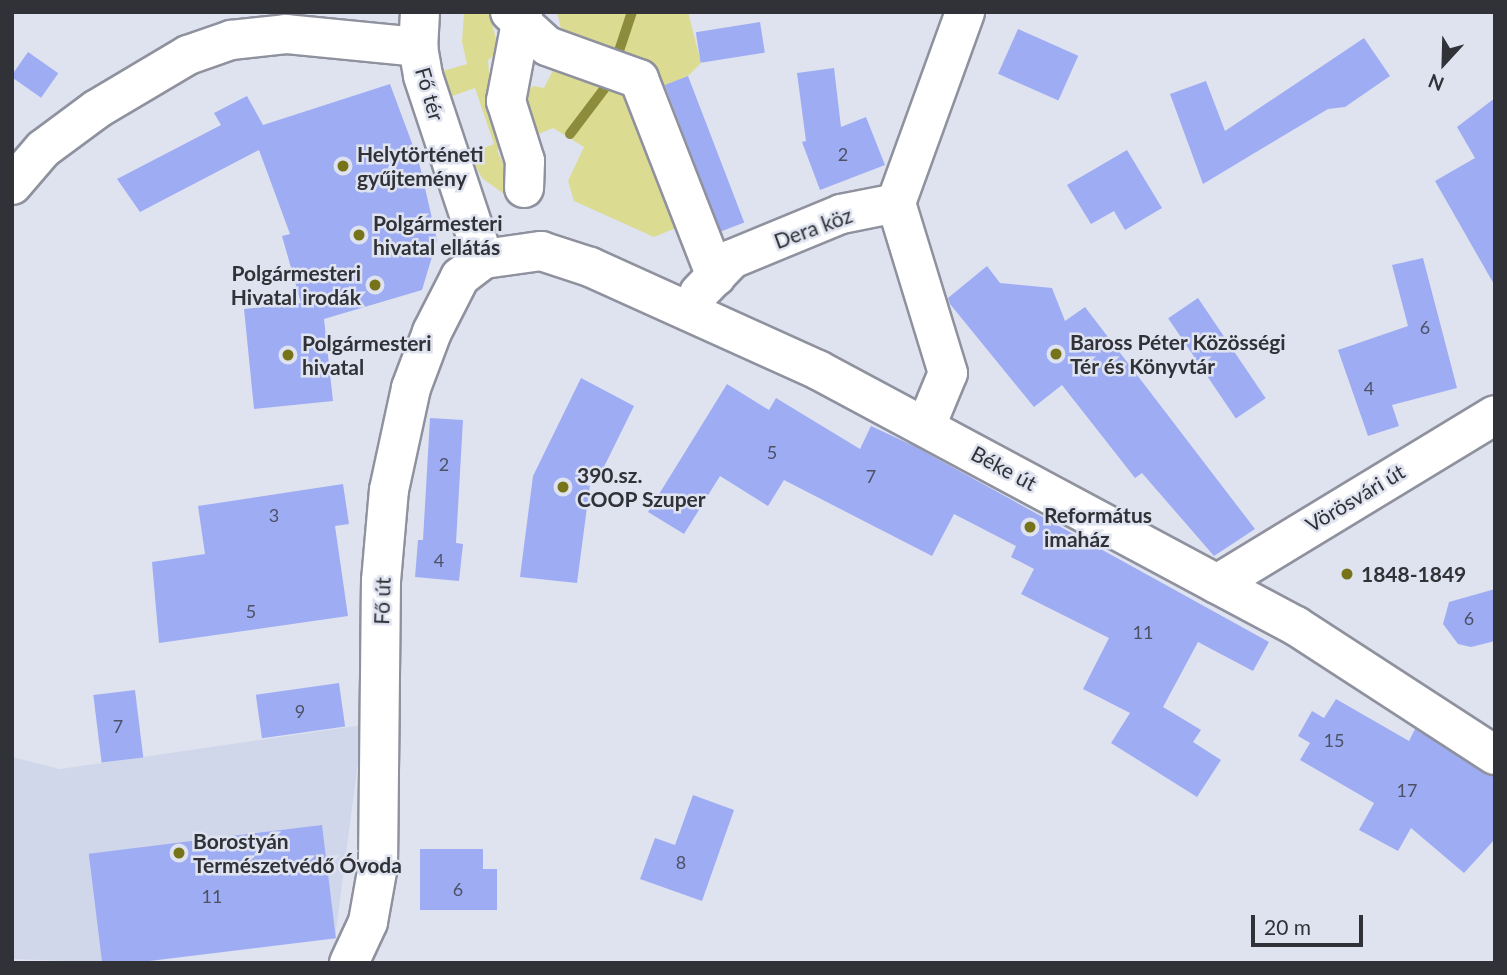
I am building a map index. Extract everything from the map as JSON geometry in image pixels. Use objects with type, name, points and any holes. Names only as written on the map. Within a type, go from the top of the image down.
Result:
[{"type":"street","points":[[926,426],[948,373],[896,203],[965,12]]},
{"type":"street","points":[[518,15],[547,46],[639,79],[724,267],[684,309]]},
{"type":"street","points":[[518,15],[506,100],[525,161],[524,188]]},
{"type":"street","points":[[12,185],[43,149],[97,109],[145,76],[199,51],[231,40],[286,34],[419,30]]},
{"type":"street","name":"Fő tér","points":[[419,30],[426,85],[484,259]]},
{"type":"street","name":"Dera köz","points":[[724,267],[841,214],[896,203]]},
{"type":"street","name":"Béke út","points":[[484,259],[541,251],[590,267],[684,309],[926,426],[1296,626],[1495,755]]},
{"type":"street","name":"Fő út","points":[[349,963],[368,922],[378,866],[381,581],[389,490],[411,388],[432,332],[460,277],[484,259]]},
{"type":"street","name":"Vörösvári út","points":[[1217,584],[1495,415]]},
{"type":"shaded area","points":[[464,12],[489,12],[499,51],[488,60],[491,98],[508,146],[497,150],[510,180],[504,194],[482,178],[469,154],[494,144],[475,88],[452,96],[443,71],[467,64],[462,42]]},
{"type":"shaded area","points":[[557,12],[688,12],[701,63],[688,76],[653,90],[565,45]]},
{"type":"shaded area","points":[[558,60],[626,79],[688,223],[654,237],[574,201],[568,181],[584,147],[553,128],[529,138],[516,103],[533,86],[544,88]]},
{"type":"shaded area","name":"Borostyán Természetvédő Óvoda","points":[[363,725],[335,938],[125,963],[12,959],[12,757],[60,769]]},
{"type":"building","points":[[760,22],[765,53],[701,63],[696,32]]},
{"type":"building","points":[[1018,29],[1078,56],[1058,101],[998,74]]},
{"type":"building","points":[[1364,38],[1390,76],[1345,107],[1328,109],[1203,184],[1170,94],[1206,81],[1225,131]]},
{"type":"building","points":[[28,52],[58,73],[41,98],[12,77]]},
{"type":"building","points":[[834,68],[841,127],[866,117],[885,165],[820,190],[802,142],[806,141],[797,73]]},
{"type":"building","points":[[688,76],[744,223],[721,232],[665,85]]},
{"type":"building","points":[[390,84],[419,162],[437,240],[422,290],[324,319],[333,401],[254,409],[244,309],[301,303],[282,236],[290,234],[259,150],[140,212],[117,179],[221,125],[214,113],[247,96],[263,125]]},
{"type":"building","points":[[1495,98],[1495,286],[1435,181],[1475,158],[1457,127]]},
{"type":"building","points":[[1127,150],[1162,208],[1125,230],[1114,211],[1091,224],[1067,185]]},
{"type":"building","points":[[1423,258],[1457,388],[1392,405],[1399,426],[1368,436],[1338,350],[1408,326],[1392,265]]},
{"type":"building","name":"Baross Péter Közösségi Tér és Könyvtár","points":[[987,266],[1000,283],[1052,288],[1065,321],[1085,307],[1255,529],[1214,556],[1142,473],[1135,478],[1062,385],[1034,407],[950,304],[948,298]]},
{"type":"building","points":[[1198,298],[1266,398],[1236,418],[1168,318]]},
{"type":"building","name":"390.sz. COOP Szuper","points":[[581,378],[634,406],[597,481],[591,477],[577,583],[520,577],[533,476]]},
{"type":"building","points":[[727,384],[769,410],[776,398],[860,449],[871,426],[916,447],[1269,642],[1253,671],[1198,642],[1163,707],[1201,730],[1193,742],[1221,760],[1197,797],[1111,743],[1130,713],[1083,689],[1109,638],[1021,594],[1034,569],[1011,557],[1016,546],[954,514],[932,556],[784,480],[768,506],[720,476],[684,534],[648,512]]},
{"type":"building","points":[[430,418],[463,420],[456,543],[463,544],[459,581],[415,577],[418,540],[423,540]]},
{"type":"building","points":[[343,484],[349,524],[335,526],[348,616],[159,643],[152,562],[205,554],[198,506]]},
{"type":"building","points":[[1495,589],[1495,641],[1471,647],[1458,644],[1443,624],[1449,602]]},
{"type":"building","points":[[339,683],[345,727],[262,738],[256,695]]},
{"type":"building","points":[[135,690],[143,757],[102,763],[93,695]]},
{"type":"building","points":[[1336,699],[1409,741],[1415,729],[1495,777],[1495,839],[1464,873],[1411,828],[1398,851],[1359,830],[1374,803],[1300,760],[1310,743],[1298,736],[1312,711],[1324,718]]},
{"type":"building","points":[[693,795],[734,810],[702,901],[640,879],[655,838],[675,845]]},
{"type":"building","name":"Borostyán Természetvédő Óvoda","points":[[322,825],[336,938],[134,963],[102,963],[89,854]]},
{"type":"building","points":[[420,849],[483,849],[483,869],[497,869],[497,910],[420,910]]},
{"type":"waterway","points":[[570,134],[608,84],[632,12]]},
{"type":"place","name":"Helytörténeti gyűjtemény","points":[[343,166]]},
{"type":"place","name":"Polgármesteri hivatal ellátás","points":[[359,235]]},
{"type":"place","name":"Polgármesteri Hivatal irodák","points":[[375,285]]},
{"type":"place","name":"Baross Péter Közösségi Tér és Könyvtár","points":[[1056,354]]},
{"type":"place","name":"Polgármesteri hivatal","points":[[288,355]]},
{"type":"place","name":"390.sz. COOP Szuper","points":[[563,487]]},
{"type":"place","name":"Református imaház","points":[[1030,527]]},
{"type":"place","name":"1848-1849","points":[[1347,574]]},
{"type":"place","name":"Borostyán Természetvédő Óvoda","points":[[179,853]]}]
